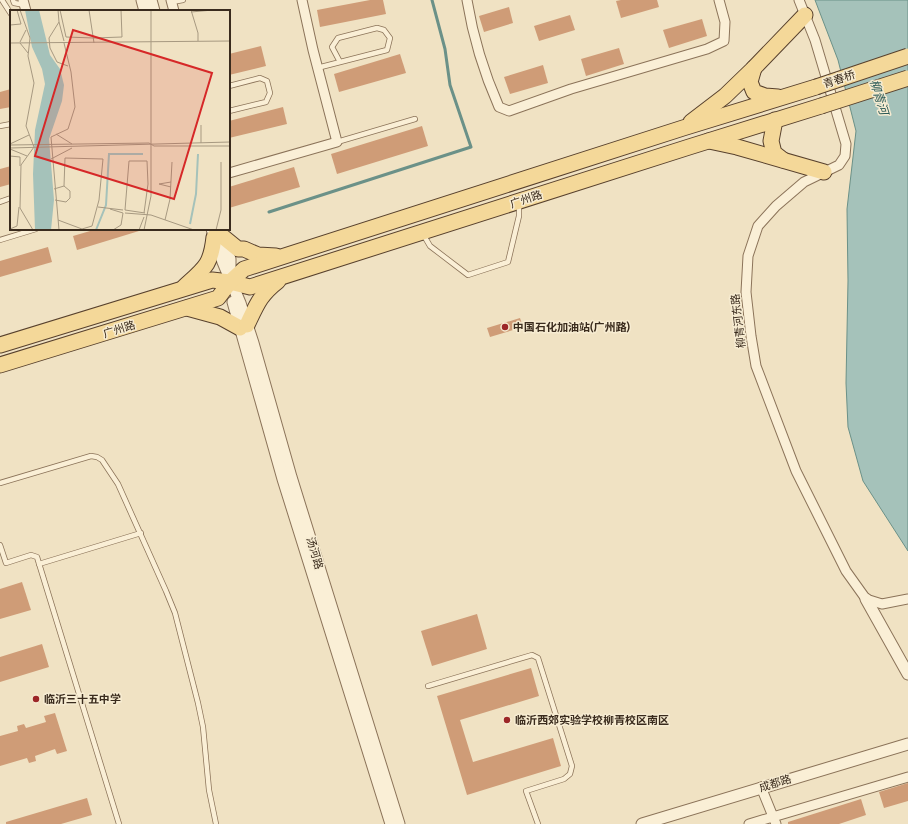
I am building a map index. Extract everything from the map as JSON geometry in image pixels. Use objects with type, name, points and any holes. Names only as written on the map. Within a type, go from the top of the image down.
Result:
[{"type":"main road","points":[[683,128],[725,96],[805,15]]},
{"type":"main road","name":"青春桥","points":[[816,87],[908,56]]},
{"type":"main road","points":[[754,68],[750,82],[754,92],[765,96],[781,98]]},
{"type":"main road","name":"青春桥","points":[[822,106],[908,78]]},
{"type":"main road","name":"广州路","points":[[0,365],[218,298],[230,282],[244,269],[683,128],[816,87]]},
{"type":"main road","name":"广州路","points":[[0,345],[212,280],[230,282],[250,287],[822,106]]},
{"type":"main road","points":[[775,120],[771,141],[774,154],[783,160]]},
{"type":"main road","points":[[708,141],[737,147],[824,172]]},
{"type":"main road","points":[[181,289],[206,266],[212,254],[217,233],[238,249],[244,249],[258,255],[281,257]]},
{"type":"main road","points":[[187,308],[220,317],[243,326],[266,291],[284,276]]},
{"type":"street","points":[[142,0],[145,10]]},
{"type":"street","points":[[151,0],[154,10]]},
{"type":"street","points":[[230,173],[337,142],[302,0]]},
{"type":"street","points":[[467,0],[471,25],[488,83],[499,107],[509,111],[571,89],[707,49],[724,42],[725,22],[719,0]]},
{"type":"street","name":"柳青河东路","points":[[799,0],[815,40],[846,144],[845,156],[839,165],[804,182],[776,206],[758,226],[748,256],[746,292],[756,366],[796,472],[846,571],[866,599]]},
{"type":"street","name":"汤河路","points":[[217,233],[230,259],[230,282],[234,306],[243,326],[399,824]]},
{"type":"street","name":"汤河路","points":[[243,326],[283,479],[391,824]]},
{"type":"street","points":[[866,599],[882,604],[908,599]]},
{"type":"street","points":[[866,599],[908,674]]},
{"type":"street","name":"成都路","points":[[667,824],[762,791],[908,744]]},
{"type":"street","name":"成都路","points":[[642,824],[908,751]]},
{"type":"street","points":[[748,824],[774,820],[908,776]]},
{"type":"street","points":[[762,791],[774,820]]},
{"type":"lane","points":[[2,0],[10,12]]},
{"type":"lane","points":[[13,0],[14,3],[25,5]]},
{"type":"lane","points":[[172,4],[183,0]]},
{"type":"lane","points":[[318,68],[387,50],[390,38],[384,30],[377,28],[338,38],[332,47],[340,62]]},
{"type":"lane","points":[[230,86],[260,78],[267,81],[270,92],[266,102],[230,111]]},
{"type":"lane","points":[[337,142],[415,119]]},
{"type":"lane","points":[[0,126],[10,124]]},
{"type":"lane","points":[[0,202],[10,198]]},
{"type":"lane","points":[[422,232],[430,246],[468,275],[508,262],[519,216],[519,201]]},
{"type":"lane","points":[[0,240],[33,230]]},
{"type":"lane","points":[[0,483],[91,456],[102,460],[118,484],[141,533],[174,613],[203,727],[209,790],[216,824]]},
{"type":"lane","points":[[39,564],[141,533]]},
{"type":"lane","points":[[0,545],[6,564],[32,555],[37,557],[119,824]]},
{"type":"lane","points":[[428,686],[532,655],[538,658],[572,766],[570,774],[564,779],[526,791],[538,824]]},
{"type":"water","name":"柳青河","points":[[815,0],[908,0],[908,551],[863,481],[848,427],[846,383],[848,281],[847,209],[856,131],[838,60]]},
{"type":"building","points":[[370,0],[383,0],[386,14],[320,27],[317,10]]},
{"type":"building","points":[[657,0],[659,7],[621,18],[616,1]]},
{"type":"building","points":[[509,7],[513,23],[484,32],[479,16]]},
{"type":"building","points":[[570,15],[575,30],[539,41],[534,26]]},
{"type":"building","points":[[702,19],[707,36],[669,48],[663,30]]},
{"type":"building","points":[[261,46],[266,66],[230,75],[230,54]]},
{"type":"building","points":[[619,48],[624,64],[586,76],[581,59]]},
{"type":"building","points":[[400,54],[406,73],[339,92],[334,74]]},
{"type":"building","points":[[543,65],[548,83],[510,94],[504,77]]},
{"type":"building","points":[[10,89],[10,107],[0,109],[0,92]]},
{"type":"building","points":[[283,107],[287,124],[230,138],[230,121]]},
{"type":"building","points":[[422,126],[428,146],[337,174],[331,154]]},
{"type":"building","points":[[10,166],[10,184],[0,187],[0,169]]},
{"type":"building","points":[[294,167],[300,187],[230,208],[230,187]]},
{"type":"building","points":[[94,230],[139,230],[77,250],[73,236]]},
{"type":"building","points":[[48,247],[52,262],[0,277],[0,261]]},
{"type":"building","name":"中国石化加油站(广州路)","points":[[520,318],[523,327],[490,337],[487,328]]},
{"type":"building","points":[[22,582],[31,610],[0,619],[0,589]]},
{"type":"building","points":[[477,614],[487,649],[432,666],[421,631]]},
{"type":"building","points":[[42,644],[49,667],[0,682],[0,657]]},
{"type":"building","points":[[531,668],[539,696],[460,720],[473,762],[553,738],[561,766],[467,795],[437,696]]},
{"type":"building","points":[[55,713],[67,751],[57,754],[55,749],[35,756],[36,761],[29,763],[27,758],[0,766],[0,736],[18,731],[17,726],[24,724],[26,728],[46,722],[44,716]]},
{"type":"building","points":[[908,783],[908,801],[884,808],[879,792]]},
{"type":"building","points":[[87,798],[92,815],[61,824],[6,824],[6,822]]},
{"type":"building","points":[[861,799],[866,815],[839,824],[788,824],[788,822]]},
{"type":"waterway","points":[[269,212],[471,147],[450,85],[445,49],[432,0]]},
{"type":"place","name":"中国石化加油站(广州路)","points":[[505,327]]},
{"type":"place","name":"临沂三十五中学","points":[[36,699]]},
{"type":"place","name":"临沂西郊实验学校柳青校区南区","points":[[507,720]]}]
